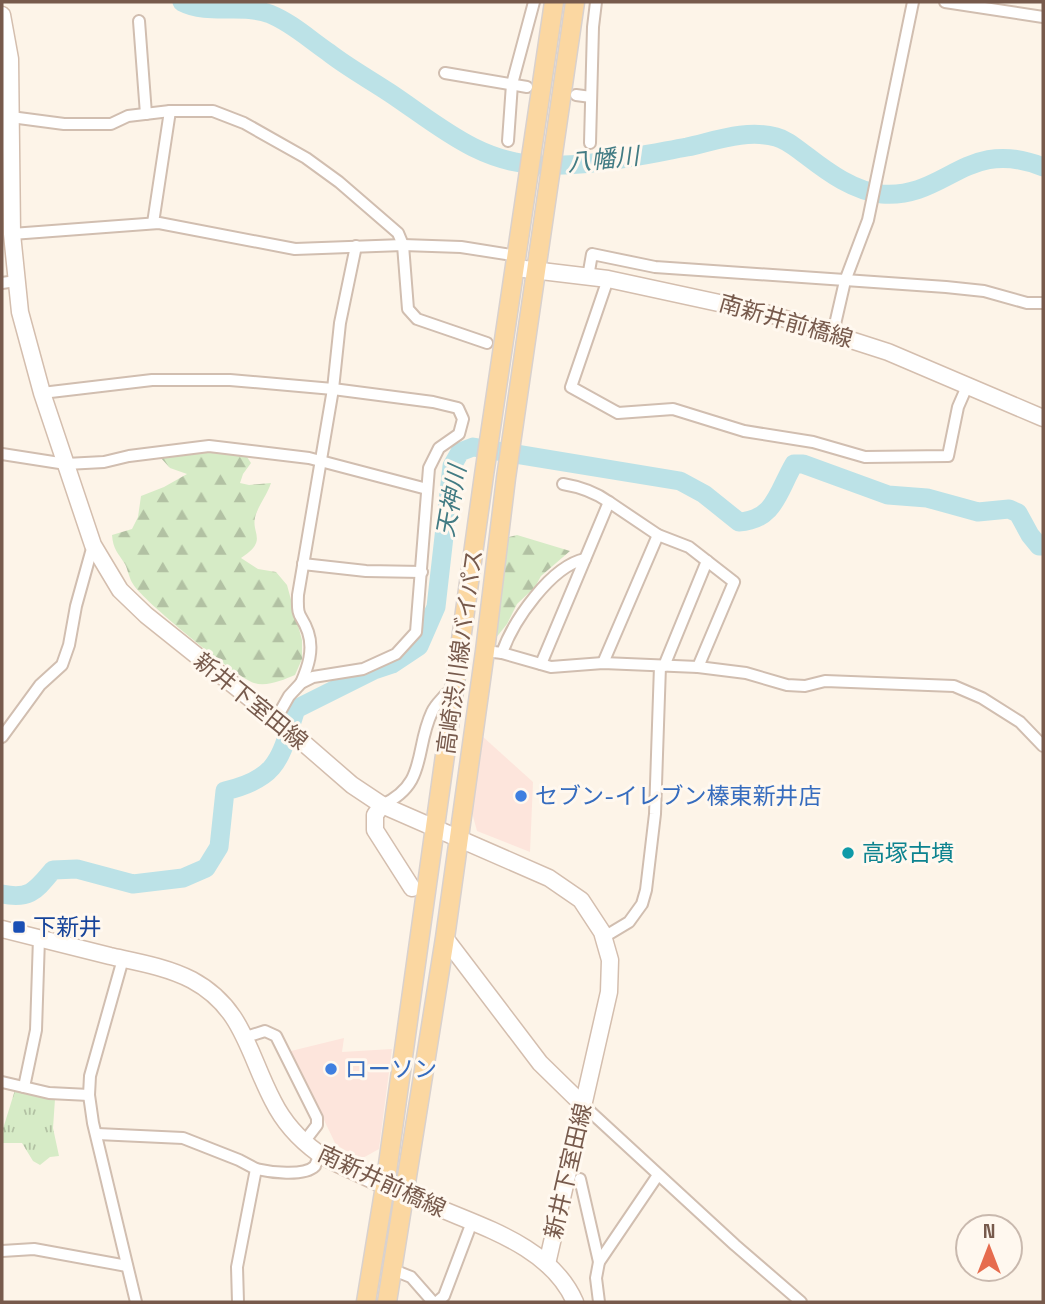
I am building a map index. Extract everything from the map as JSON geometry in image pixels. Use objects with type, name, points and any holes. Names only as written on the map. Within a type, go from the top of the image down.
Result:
[{"type":"main road","name":"高崎渋川線バイパス","points":[[366,1302],[385,1186],[484,475],[554,2]]},
{"type":"main road","name":"高崎渋川線バイパス","points":[[387,1302],[458,838],[494,652],[506,478],[575,2]]},
{"type":"main road","name":"新井下室田線","points":[[2,15],[10,59],[8,124],[12,234],[9,282],[42,393],[93,545],[120,590],[146,615],[276,719],[352,785],[382,805],[549,878],[581,900],[594,916],[604,937],[610,960],[609,992],[547,1264]]},
{"type":"main road","name":"南新井前橋線","points":[[517,262],[535,270],[608,279],[729,304],[833,333],[888,352],[1042,416]]},
{"type":"main road","points":[[382,805],[375,815],[375,830],[412,888]]},
{"type":"main road","name":"南新井前橋線","points":[[2,929],[175,974],[208,990],[223,1003],[246,1037],[273,1101],[304,1142],[320,1155],[385,1186],[518,1244],[547,1264],[562,1280],[575,1302]]},
{"type":"main road","points":[[444,938],[540,1063],[583,1105]]},
{"type":"street","points":[[508,141],[512,84],[534,2]]},
{"type":"street","points":[[590,143],[596,2]]},
{"type":"street","points":[[833,333],[845,281],[868,220],[912,2]]},
{"type":"street","points":[[946,2],[1043,17]]},
{"type":"street","points":[[139,21],[146,114]]},
{"type":"street","points":[[445,73],[527,87]]},
{"type":"street","points":[[576,95],[591,97]]},
{"type":"street","points":[[8,124],[111,124],[128,116],[170,111],[213,111],[244,123],[306,158],[398,233],[403,244],[408,309],[417,319],[487,342]]},
{"type":"street","points":[[153,223],[170,111]]},
{"type":"street","points":[[12,234],[153,223],[200,229],[269,246],[295,249],[403,244],[461,247],[517,262]]},
{"type":"street","points":[[276,719],[309,666],[308,632],[297,614],[333,389],[340,323],[356,246]]},
{"type":"street","points":[[588,277],[592,254],[654,267],[984,292],[1027,303],[1043,303]]},
{"type":"street","points":[[608,279],[571,387],[618,413],[673,409],[744,431],[813,442],[865,457],[948,456],[958,407],[968,384]]},
{"type":"street","points":[[42,393],[152,380],[230,380],[333,389],[433,402],[458,408],[463,419],[459,434],[439,448],[429,468],[416,632],[396,654],[363,669],[313,677],[301,682]]},
{"type":"street","points":[[2,454],[66,464],[104,462],[209,446],[309,458],[427,489]]},
{"type":"street","points":[[563,484],[578,486],[597,494],[658,535],[689,547],[734,582],[698,667]]},
{"type":"street","points":[[541,664],[610,502]]},
{"type":"street","points":[[603,663],[658,535]]},
{"type":"street","points":[[2,737],[40,685],[62,665],[93,545]]},
{"type":"street","points":[[585,559],[574,561],[548,581],[494,652],[563,667],[603,663],[698,667],[746,673],[788,685],[805,686],[825,681],[954,686],[982,698],[1020,722],[1043,746]]},
{"type":"street","points":[[604,937],[629,922],[642,904],[646,890],[655,814],[662,666],[707,561]]},
{"type":"street","points":[[303,564],[366,571],[422,572]]},
{"type":"street","points":[[382,805],[397,798],[414,779],[427,724],[433,709],[446,694]]},
{"type":"street","points":[[24,1087],[36,1030],[39,938]]},
{"type":"street","points":[[123,959],[90,1076],[89,1095],[136,1302]]},
{"type":"street","points":[[246,1037],[265,1031],[276,1036],[317,1118],[317,1125],[304,1142]]},
{"type":"street","points":[[2,1082],[50,1093],[89,1095]]},
{"type":"street","points":[[583,1105],[802,1302]]},
{"type":"street","points":[[97,1135],[183,1138],[274,1174],[307,1170],[315,1166],[320,1155]]},
{"type":"street","points":[[238,1302],[237,1267],[256,1169]]},
{"type":"street","points":[[599,1262],[659,1175]]},
{"type":"street","points":[[580,1178],[599,1262],[596,1278],[599,1302]]},
{"type":"street","points":[[391,1269],[411,1277],[433,1302],[443,1296],[472,1222]]},
{"type":"street","points":[[2,1251],[34,1249],[127,1266]]},
{"type":"shaded area","points":[[482,736],[533,782],[530,852],[477,831],[471,809]]},
{"type":"shaded area","points":[[344,1038],[342,1052],[392,1049],[379,1149],[361,1159],[336,1145],[291,1051]]},
{"type":"green space","points":[[199,449],[245,454],[251,463],[240,483],[271,483],[256,514],[255,546],[241,558],[258,569],[276,572],[287,585],[302,640],[302,659],[295,675],[285,679],[270,684],[254,683],[210,653],[140,593],[115,547],[112,535],[132,529],[138,517],[141,496],[187,474],[170,468],[160,457]]},
{"type":"green space","points":[[517,535],[570,551],[541,576],[535,587],[517,604],[507,624],[491,644],[505,538]]},
{"type":"green space","points":[[15,1090],[55,1099],[53,1128],[59,1156],[50,1157],[40,1165],[33,1161],[22,1143],[2,1143],[2,1132]]},
{"type":"waterway","name":"八幡川","points":[[182,2],[203,8],[248,9],[270,14],[460,140],[478,150],[518,163],[596,163],[753,134],[785,140],[842,180],[882,194],[904,193],[924,188],[975,163],[994,159],[1017,159],[1043,167]]},
{"type":"waterway","name":"天神川","points":[[2,894],[19,896],[32,892],[53,870],[77,869],[133,884],[183,878],[206,868],[219,847],[225,791],[257,779],[275,763],[296,709],[374,670],[392,664],[419,646],[436,607],[452,466],[460,452],[473,447],[680,481],[704,494],[739,522],[761,516],[768,510],[794,464],[803,464],[888,495],[927,498],[978,512],[1009,509],[1018,513],[1030,535],[1039,546],[1043,546]]},
{"type":"place","name":"セブン-イレブン榛東新井店","points":[[521,796]]},
{"type":"place","name":"高塚古墳","points":[[848,853]]},
{"type":"place","name":"下新井","points":[[19,927]]},
{"type":"place","name":"ローソン","points":[[331,1069]]}]
